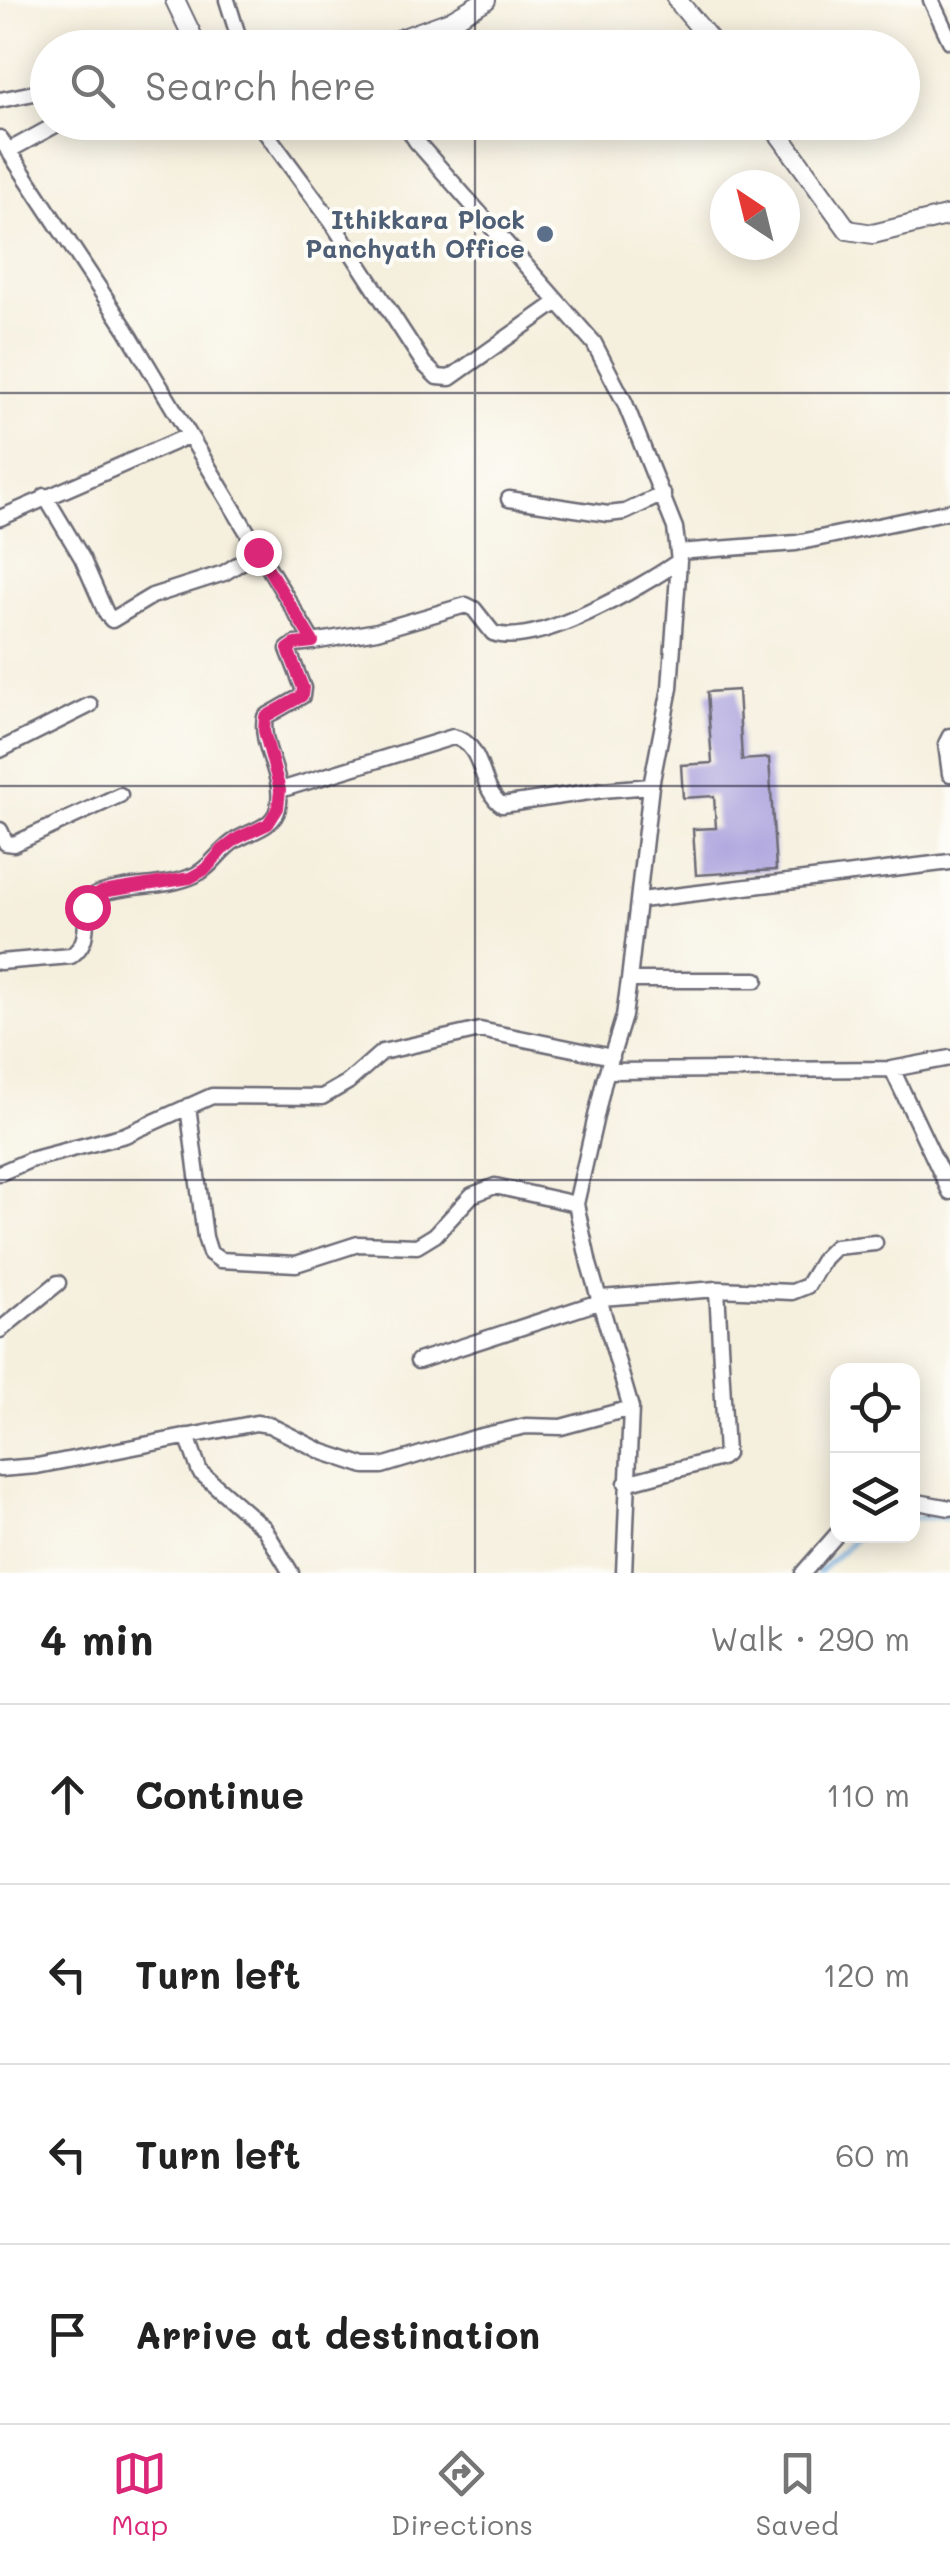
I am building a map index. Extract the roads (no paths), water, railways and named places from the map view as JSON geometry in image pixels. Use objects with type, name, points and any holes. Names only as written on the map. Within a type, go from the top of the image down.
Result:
[{"type":"street","points":[[176,0],[190,30]]},
{"type":"street","points":[[227,0],[236,30]]},
{"type":"street","points":[[425,30],[486,0]]},
{"type":"street","points":[[676,0],[701,30]]},
{"type":"street","points":[[931,0],[950,41]]},
{"type":"street","points":[[0,100],[30,94]]},
{"type":"street","points":[[30,135],[4,145],[126,328],[313,642]]},
{"type":"street","points":[[271,140],[330,220],[424,364],[437,377],[450,378],[556,302]]},
{"type":"street","points":[[415,140],[583,328],[604,358],[675,528],[678,556],[670,688],[652,786],[641,900],[624,1016],[576,1204],[630,1408],[624,1573]]},
{"type":"street","points":[[783,140],[848,230],[873,234],[950,215]]},
{"type":"street","points":[[0,518],[188,436]]},
{"type":"street","points":[[509,499],[608,514],[625,512],[663,494]]},
{"type":"street","points":[[45,496],[82,558],[112,620],[152,596],[224,573],[258,552]]},
{"type":"street","points":[[0,962],[71,956],[86,938],[87,907],[94,896],[190,878],[206,869],[222,850],[268,824],[278,808],[280,790],[264,723],[269,713],[302,696],[303,688],[288,649],[295,644],[377,632],[466,606],[474,609],[493,633],[512,636],[557,624],[632,592],[678,556],[796,543],[950,511]]},
{"type":"street","points":[[0,750],[90,705]]},
{"type":"street","points":[[280,790],[453,736],[472,748],[493,798],[502,805],[652,786]]},
{"type":"street","points":[[950,736],[946,744],[950,774]]},
{"type":"street","points":[[0,830],[6,843],[14,844],[120,794]]},
{"type":"street","points":[[641,900],[950,862]]},
{"type":"street","points":[[629,980],[756,980]]},
{"type":"street","points":[[0,1173],[30,1160],[125,1135],[212,1096],[322,1098],[348,1082],[382,1052],[480,1030],[609,1064],[892,1069],[950,1058]]},
{"type":"street","points":[[892,1069],[950,1192]]},
{"type":"street","points":[[188,1106],[205,1237],[210,1253],[220,1260],[296,1264],[358,1244],[417,1246],[436,1235],[472,1195],[495,1186],[576,1204]]},
{"type":"street","points":[[418,1361],[601,1300],[717,1289],[801,1290],[835,1247],[875,1243]]},
{"type":"street","points":[[0,1330],[58,1282]]},
{"type":"street","points":[[626,1483],[726,1454],[717,1289]]},
{"type":"street","points":[[0,1469],[37,1466],[256,1423],[269,1425],[323,1452],[365,1466],[382,1466],[493,1433],[526,1426],[561,1427],[630,1408]]},
{"type":"street","points":[[187,1436],[200,1472],[264,1528],[291,1573]]},
{"type":"street","points":[[920,1502],[950,1508]]},
{"type":"street","points":[[803,1573],[830,1542]]},
{"type":"waterway","points":[[920,1518],[950,1517]]},
{"type":"waterway","points":[[818,1573],[850,1543]]},
{"type":"place","name":"Ithikkara Plock Panchyath Office","points":[[545,234]]}]
